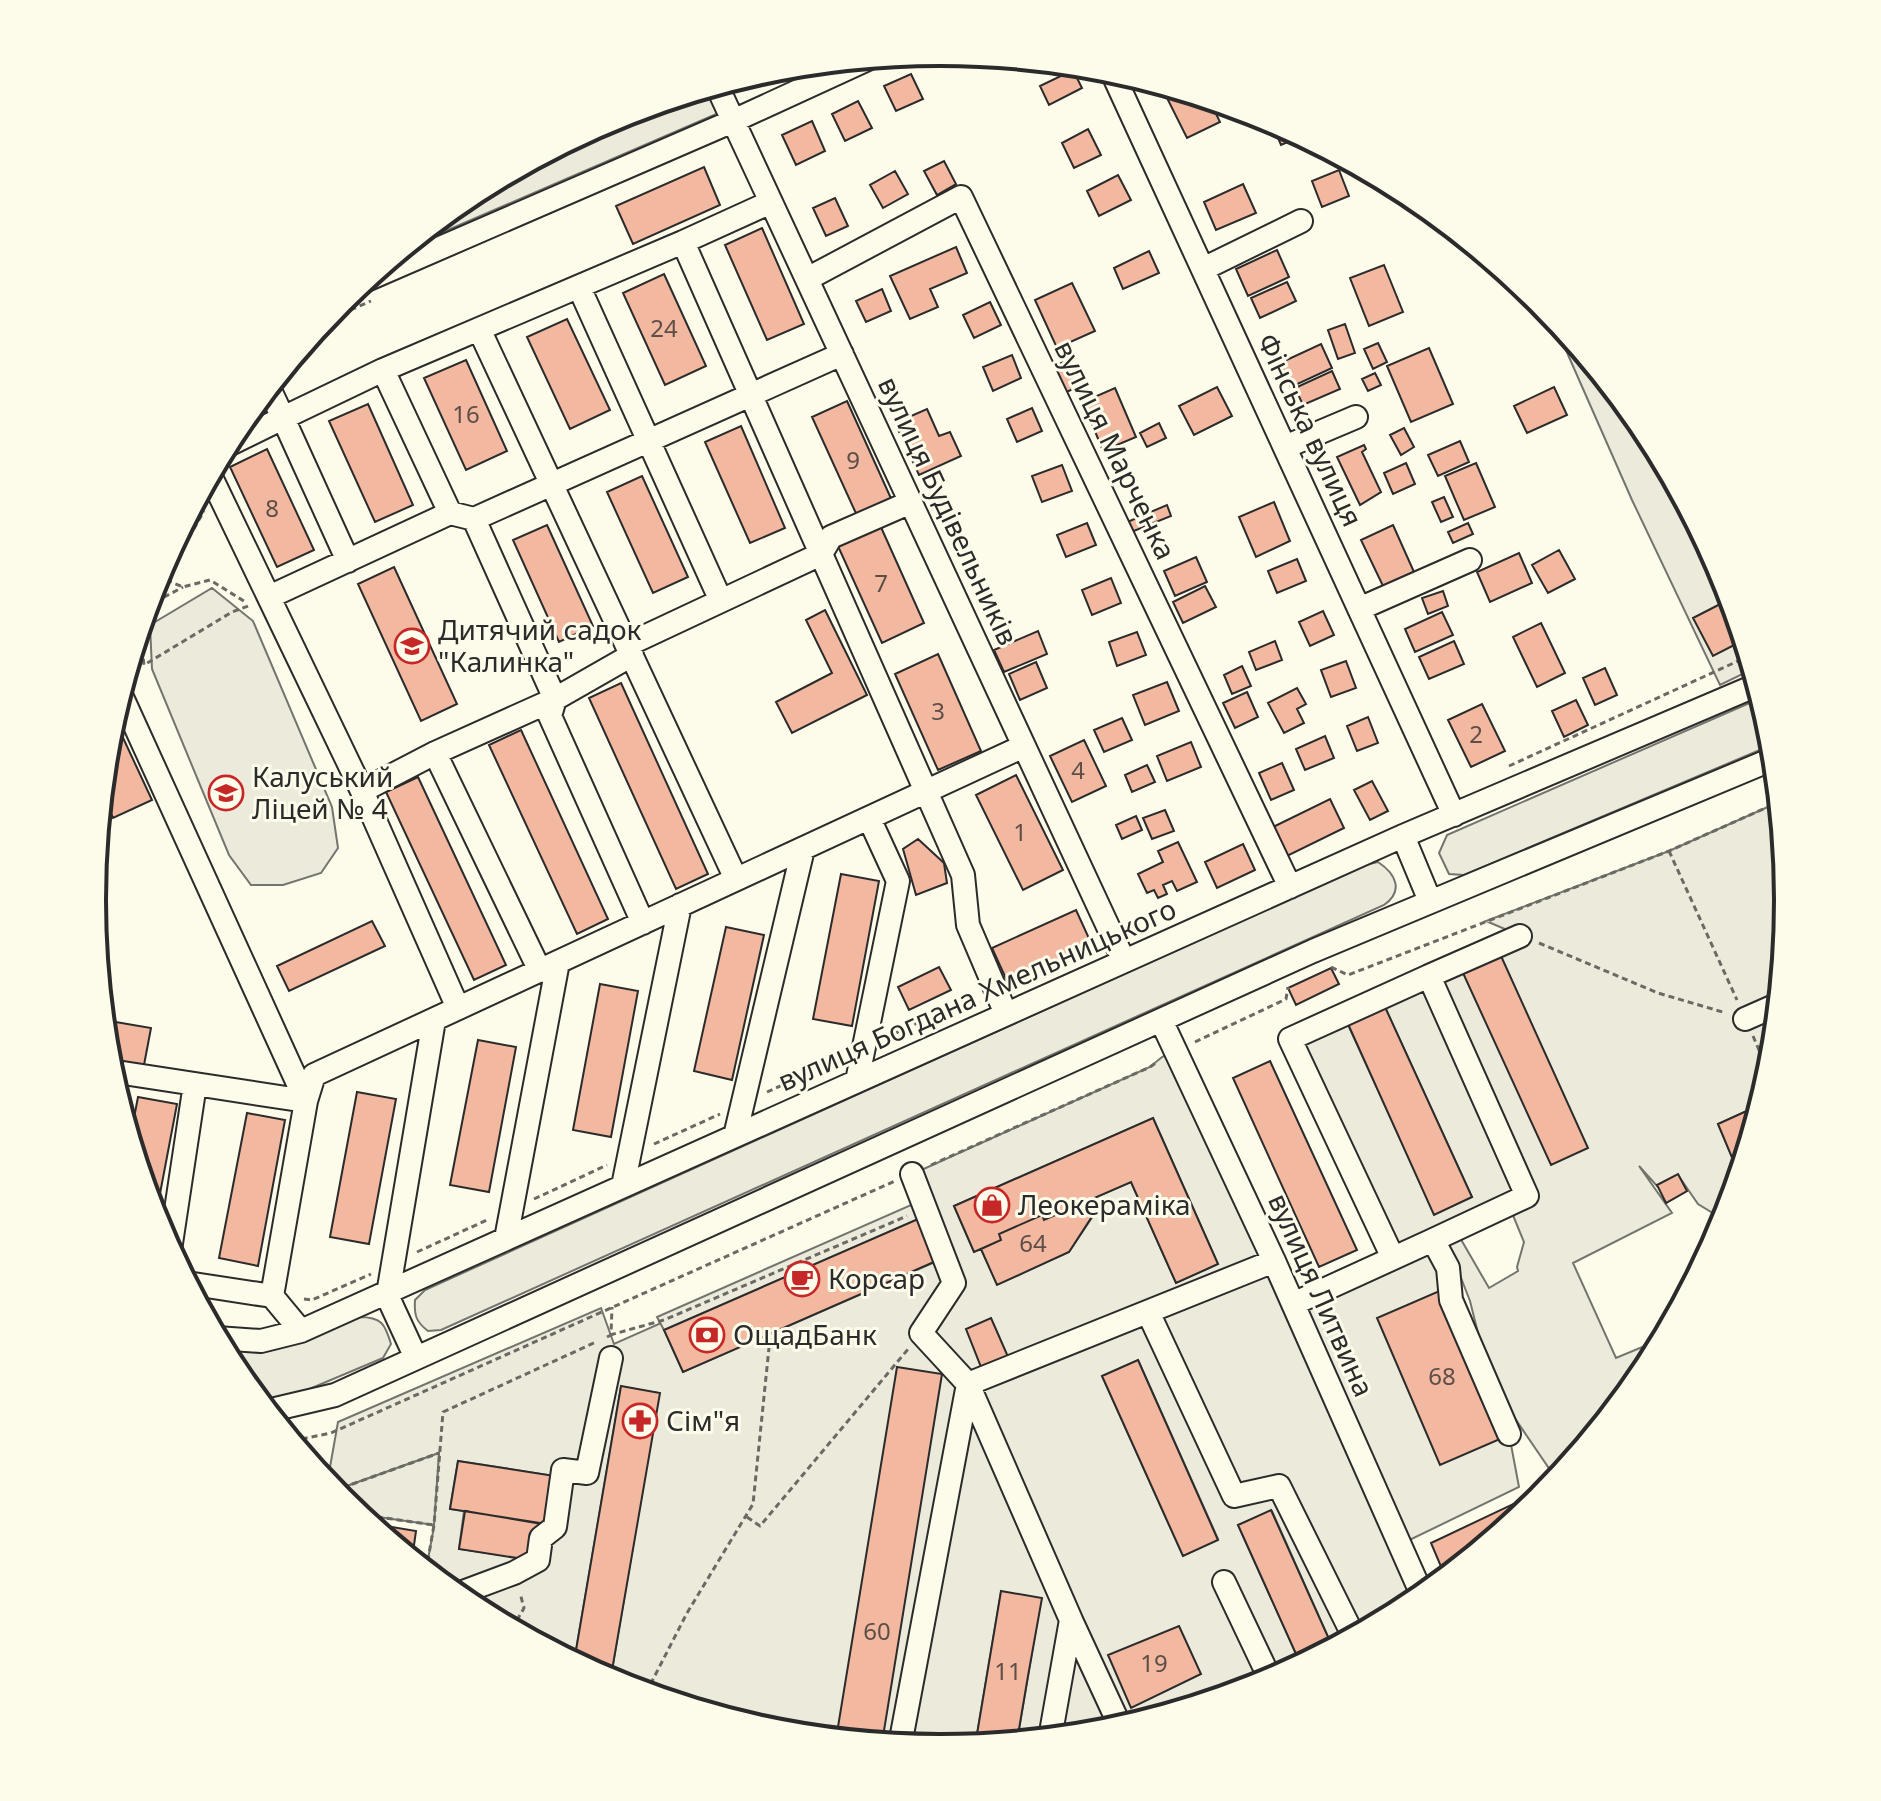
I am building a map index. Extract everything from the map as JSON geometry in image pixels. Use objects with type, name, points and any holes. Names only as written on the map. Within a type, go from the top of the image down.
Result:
[{"type":"street","points":[[400,264],[839,72]]},
{"type":"street","name":"Фінська вулиця","points":[[1118,85],[1454,815]]},
{"type":"street","name":"вулиця Будівельників","points":[[721,95],[1124,961]]},
{"type":"street","name":"вулиця Марченка","points":[[807,279],[961,197],[1290,887]]},
{"type":"street","points":[[248,435],[383,370],[771,202]]},
{"type":"street","points":[[1203,269],[1301,221]]},
{"type":"street","points":[[683,242],[963,875],[968,925],[1006,1014]]},
{"type":"street","points":[[579,287],[721,601]]},
{"type":"street","points":[[479,329],[736,879]]},
{"type":"street","points":[[260,601],[450,513],[474,519],[842,354]]},
{"type":"street","points":[[383,370],[450,513]]},
{"type":"street","points":[[274,398],[348,561]]},
{"type":"street","points":[[1285,447],[1356,417]]},
{"type":"street","points":[[216,486],[260,601],[362,791],[458,1008]]},
{"type":"street","points":[[362,791],[435,753],[555,699],[629,650],[721,601],[821,554],[831,537],[911,502]]},
{"type":"street","points":[[474,519],[555,699],[550,716],[643,923]]},
{"type":"street","points":[[1359,609],[1470,560]]},
{"type":"street","name":"вулиця Богдана Хмельницького","points":[[231,1339],[261,1341],[301,1331],[1403,836],[1748,689]]},
{"type":"street","points":[[128,711],[306,1101]]},
{"type":"street","points":[[272,1296],[306,1101],[314,1075],[1024,746]]},
{"type":"street","points":[[435,753],[549,966],[506,1239]]},
{"type":"street","points":[[278,1408],[335,1395],[1161,1020],[1430,901],[1763,763]]},
{"type":"street","points":[[857,1081],[898,881],[869,818]]},
{"type":"street","points":[[1403,836],[1430,901]]},
{"type":"street","points":[[735,1136],[803,849]]},
{"type":"street","points":[[623,1186],[680,905]]},
{"type":"street","points":[[1393,1258],[1290,1039],[1520,936]]},
{"type":"street","points":[[1293,1304],[1527,1196],[1429,976]]},
{"type":"street","points":[[1745,1019],[1768,1009]]},
{"type":"street","points":[[416,1358],[386,1293],[394,1263],[434,1020]]},
{"type":"street","name":"вулиця Литвина","points":[[1161,1020],[1274,1261],[1418,1585]]},
{"type":"street","points":[[124,1073],[306,1101]]},
{"type":"street","points":[[173,1228],[195,1084]]},
{"type":"street","points":[[912,1174],[954,1283],[921,1333],[968,1384],[1116,1716]]},
{"type":"street","points":[[1433,1240],[1448,1268],[1451,1300],[1509,1434]]},
{"type":"street","points":[[968,1384],[1274,1261]]},
{"type":"street","points":[[200,1285],[272,1296],[301,1331]]},
{"type":"street","points":[[1148,1312],[1234,1496],[1279,1486],[1349,1628]]},
{"type":"street","points":[[470,1589],[536,1562],[541,1538],[555,1527],[563,1470],[587,1473],[611,1346]]},
{"type":"street","points":[[902,1734],[968,1384]]},
{"type":"street","points":[[1224,1582],[1265,1669]]},
{"type":"street","points":[[1052,1728],[1071,1620]]},
{"type":"path","points":[[164,597],[183,587],[210,580],[260,601]]},
{"type":"path","points":[[170,582],[183,587]]},
{"type":"path","points":[[143,655],[144,665],[232,612],[260,601]]},
{"type":"path","points":[[1320,972],[1332,967],[1348,975],[1669,851],[1769,806]]},
{"type":"path","points":[[1669,851],[1760,1054]]},
{"type":"path","points":[[1486,921],[1658,993],[1745,1019]]},
{"type":"path","points":[[303,1439],[331,1433],[1150,1067],[1176,1050],[1286,999],[1287,988],[1298,982]]},
{"type":"path","points":[[272,1296],[312,1300],[954,1006]]},
{"type":"path","points":[[428,1560],[434,1525],[443,1412],[611,1346],[664,1320],[925,1208]]},
{"type":"path","points":[[611,1346],[612,1307]]},
{"type":"path","points":[[747,1517],[760,1526],[921,1333]]},
{"type":"path","points":[[651,1683],[687,1613],[753,1504],[770,1338]]},
{"type":"path","points":[[346,1486],[439,1453]]},
{"type":"path","points":[[378,1517],[434,1525]]},
{"type":"path","points":[[514,1573],[524,1608],[517,1619]]},
{"type":"shaded area","points":[[714,97],[721,112],[436,235],[523,178],[621,130]]},
{"type":"shaded area","points":[[1564,346],[1603,392],[1663,483],[1711,581],[1744,674],[1720,685],[1632,500]]},
{"type":"shaded area","points":[[212,588],[253,621],[332,807],[338,848],[321,873],[283,885],[251,885],[229,855],[152,669],[150,631],[154,623]]},
{"type":"shaded area","points":[[1751,702],[1761,750],[1464,875],[1449,874],[1439,853],[1447,835]]},
{"type":"shaded area","points":[[1769,806],[1775,900],[1768,1009],[1748,1110],[1718,1124],[1734,1159],[1714,1213],[1698,1204],[1678,1175],[1657,1186],[1639,1166],[1672,1213],[1573,1263],[1616,1358],[1646,1346],[1603,1409],[1550,1470],[1501,1398],[1483,1353],[1470,1301],[1445,1237],[1434,1239],[1509,1434],[1519,1487],[1399,1545],[1417,1585],[1329,1639],[1272,1511],[1238,1525],[1296,1655],[1209,1691],[1156,1707],[1103,1719],[1019,1731],[1041,1599],[1001,1592],[977,1734],[886,1733],[778,1719],[672,1691],[612,1667],[659,1393],[621,1387],[576,1651],[523,1623],[428,1560],[439,1453],[346,1486],[330,1469],[338,1422],[601,1308],[614,1344],[661,1323],[683,1372],[942,1259],[908,1176],[1150,1067],[1176,1050],[1293,1304],[1392,1258],[1290,1039],[1519,935],[1486,921],[1669,851]],"holes":[[[1384,1005],[1472,1197],[1435,1214],[1348,1025]],[[1153,1118],[1218,1264],[1176,1283],[1131,1182],[1088,1200],[1093,1216],[1069,1252],[997,1284],[981,1249],[974,1252],[954,1206]],[[1510,1208],[1524,1242],[1518,1271],[1489,1288],[1455,1229]],[[1138,1360],[1218,1539],[1183,1556],[1102,1376]],[[458,1461],[561,1477],[553,1525],[536,1560],[459,1549],[464,1511],[450,1509]]]},
{"type":"shaded area","points":[[1378,862],[1393,877],[1396,888],[1384,905],[441,1330],[428,1331],[417,1318],[415,1300],[425,1290],[1365,865]]},
{"type":"shaded area","points":[[920,1201],[925,1216],[664,1330],[657,1317]]},
{"type":"shaded area","points":[[359,1317],[378,1320],[391,1344],[383,1358],[307,1390],[278,1398],[270,1398],[238,1350],[260,1353]]},
{"type":"shaded area","points":[[439,1453],[434,1525],[378,1517],[346,1486]]},
{"type":"building","points":[[911,74],[923,99],[896,111],[884,86]]},
{"type":"building","points":[[1062,75],[1077,78],[1082,88],[1049,105],[1040,86]]},
{"type":"building","points":[[1167,97],[1215,113],[1220,122],[1187,138]]},
{"type":"building","points":[[858,101],[872,128],[845,141],[832,114]]},
{"type":"building","points":[[812,121],[825,151],[796,165],[782,135]]},
{"type":"building","points":[[1088,129],[1101,155],[1074,168],[1062,143]]},
{"type":"building","points":[[944,161],[956,184],[937,195],[924,171]]},
{"type":"building","points":[[704,167],[720,205],[633,244],[616,206]]},
{"type":"building","points":[[1339,170],[1349,196],[1322,207],[1312,181]]},
{"type":"building","points":[[895,171],[908,194],[883,208],[870,185]]},
{"type":"building","points":[[1118,175],[1131,200],[1099,216],[1087,191]]},
{"type":"building","points":[[1243,184],[1256,213],[1216,230],[1204,202]]},
{"type":"building","points":[[835,198],[848,226],[826,236],[813,208]]},
{"type":"building","points":[[762,228],[804,324],[767,340],[725,245]]},
{"type":"building","points":[[956,247],[967,273],[930,289],[938,307],[910,319],[890,276]]},
{"type":"building","points":[[1277,250],[1289,277],[1248,296],[1236,269]]},
{"type":"building","points":[[1149,251],[1159,273],[1123,289],[1114,268]]},
{"type":"building","points":[[1384,265],[1403,312],[1369,326],[1350,278]]},
{"type":"building","points":[[664,274],[706,366],[665,385],[623,293]]},
{"type":"building","points":[[1287,282],[1296,301],[1260,318],[1251,298]]},
{"type":"building","points":[[1072,283],[1095,331],[1057,348],[1035,300]]},
{"type":"building","points":[[882,289],[891,311],[866,322],[856,301]]},
{"type":"building","points":[[990,302],[1001,325],[974,338],[963,315]]},
{"type":"building","points":[[567,319],[610,410],[570,429],[527,337]]},
{"type":"building","points":[[1345,324],[1355,353],[1338,359],[1328,330]]},
{"type":"building","points":[[1378,343],[1387,362],[1373,369],[1364,349]]},
{"type":"building","points":[[1321,344],[1332,368],[1291,387],[1280,363]]},
{"type":"building","points":[[1429,348],[1453,404],[1411,422],[1387,366]]},
{"type":"building","points":[[1012,355],[1021,378],[993,391],[983,367]]},
{"type":"building","points":[[1070,359],[1082,385],[1060,395],[1048,369]]},
{"type":"building","points":[[466,360],[507,451],[466,470],[424,378]]},
{"type":"building","points":[[1332,371],[1340,389],[1303,405],[1295,388]]},
{"type":"building","points":[[1375,373],[1381,385],[1368,391],[1362,379]]},
{"type":"building","points":[[1217,387],[1232,416],[1194,435],[1179,406]]},
{"type":"building","points":[[1554,387],[1567,415],[1527,433],[1514,406]]},
{"type":"building","points":[[1115,388],[1136,437],[1103,451],[1083,402]]},
{"type":"building","points":[[847,401],[894,505],[859,520],[812,417]]},
{"type":"building","points":[[368,404],[413,505],[375,522],[329,421]]},
{"type":"building","points":[[1032,408],[1042,431],[1017,442],[1007,419]]},
{"type":"building","points":[[927,409],[939,436],[950,432],[961,456],[919,475],[895,423]]},
{"type":"building","points":[[1159,423],[1166,438],[1147,447],[1140,433]]},
{"type":"building","points":[[741,426],[785,528],[750,543],[705,442]]},
{"type":"building","points":[[1404,428],[1414,447],[1401,455],[1390,435]]},
{"type":"building","points":[[1460,441],[1469,462],[1438,476],[1428,455]]},
{"type":"building","points":[[1364,445],[1366,449],[1362,452],[1381,492],[1360,505],[1337,457]]},
{"type":"building","points":[[267,449],[314,550],[277,567],[230,467]]},
{"type":"building","points":[[1406,463],[1415,484],[1393,494],[1384,473]]},
{"type":"building","points":[[1476,463],[1495,507],[1464,520],[1445,476]]},
{"type":"building","points":[[1062,465],[1072,491],[1042,502],[1032,476]]},
{"type":"building","points":[[642,476],[688,577],[653,593],[607,492]]},
{"type":"building","points":[[1444,497],[1453,517],[1441,522],[1432,502]]},
{"type":"building","points":[[1274,502],[1290,541],[1256,557],[1239,517]]},
{"type":"building","points":[[1167,505],[1171,516],[1129,533],[1125,523]]},
{"type":"building","points":[[1087,523],[1096,545],[1066,557],[1057,535]]},
{"type":"building","points":[[1468,523],[1473,534],[1453,543],[1448,532]]},
{"type":"building","points":[[547,525],[593,626],[559,642],[513,540]]},
{"type":"building","points":[[880,525],[924,623],[882,643],[837,544]]},
{"type":"building","points":[[1393,525],[1414,572],[1383,586],[1361,540]]},
{"type":"building","points":[[1559,550],[1575,579],[1548,593],[1532,565]]},
{"type":"building","points":[[1519,553],[1532,583],[1490,602],[1477,572]]},
{"type":"building","points":[[1196,557],[1207,582],[1175,596],[1164,571]]},
{"type":"building","points":[[1297,559],[1306,581],[1277,593],[1268,571]]},
{"type":"building","points":[[394,567],[457,704],[421,721],[358,584]]},
{"type":"building","points":[[1111,578],[1121,603],[1092,615],[1082,590]]},
{"type":"building","points":[[1205,586],[1216,607],[1183,623],[1173,602]]},
{"type":"building","points":[[1443,591],[1448,606],[1428,614],[1422,598]]},
{"type":"building","points":[[1720,604],[1735,645],[1713,656],[1693,618]]},
{"type":"building","points":[[825,610],[867,695],[792,733],[776,702],[832,673],[806,620]]},
{"type":"building","points":[[1323,611],[1334,635],[1310,646],[1299,622]]},
{"type":"building","points":[[1442,612],[1453,635],[1415,652],[1405,629]]},
{"type":"building","points":[[1541,623],[1565,673],[1537,687],[1513,637]]},
{"type":"building","points":[[1038,631],[1047,654],[1004,672],[994,650]]},
{"type":"building","points":[[1137,632],[1146,655],[1117,666],[1109,642]]},
{"type":"building","points":[[1275,641],[1282,660],[1256,670],[1249,652]]},
{"type":"building","points":[[1454,641],[1464,664],[1429,679],[1419,657]]},
{"type":"building","points":[[938,654],[981,751],[938,770],[895,674]]},
{"type":"building","points":[[1346,661],[1356,688],[1331,697],[1321,670]]},
{"type":"building","points":[[1036,662],[1047,688],[1020,700],[1009,674]]},
{"type":"building","points":[[1242,666],[1251,686],[1232,694],[1224,675]]},
{"type":"building","points":[[1605,668],[1617,695],[1595,705],[1583,678]]},
{"type":"building","points":[[1167,682],[1179,711],[1145,725],[1133,695]]},
{"type":"building","points":[[621,683],[708,874],[676,889],[589,698]]},
{"type":"building","points":[[1297,688],[1306,704],[1297,709],[1304,723],[1284,733],[1268,703]]},
{"type":"building","points":[[1247,692],[1258,717],[1235,728],[1223,703]]},
{"type":"building","points":[[1576,700],[1588,725],[1564,737],[1552,711]]},
{"type":"building","points":[[1482,704],[1505,751],[1471,767],[1448,720]]},
{"type":"building","points":[[1368,717],[1378,743],[1357,751],[1347,726]]},
{"type":"building","points":[[1122,718],[1132,740],[1104,752],[1094,730]]},
{"type":"building","points":[[521,730],[608,919],[577,934],[489,745]]},
{"type":"building","points":[[122,736],[152,800],[113,818],[113,792]]},
{"type":"building","points":[[1325,736],[1334,758],[1305,770],[1296,749]]},
{"type":"building","points":[[1084,740],[1106,786],[1072,802],[1050,756]]},
{"type":"building","points":[[1191,742],[1201,767],[1167,781],[1157,756]]},
{"type":"building","points":[[1282,763],[1294,790],[1271,800],[1259,773]]},
{"type":"building","points":[[1147,765],[1155,782],[1132,792],[1125,775]]},
{"type":"building","points":[[1016,775],[1063,870],[1023,890],[976,795]]},
{"type":"building","points":[[418,777],[506,965],[474,980],[386,792]]},
{"type":"building","points":[[1372,781],[1388,811],[1370,820],[1354,790]]},
{"type":"building","points":[[1330,799],[1344,828],[1287,856],[1273,827]]},
{"type":"building","points":[[1165,810],[1174,831],[1152,839],[1143,818]]},
{"type":"building","points":[[1136,816],[1142,830],[1122,839],[1116,825]]},
{"type":"building","points":[[918,839],[944,863],[947,883],[916,895],[903,849]]},
{"type":"building","points":[[1178,842],[1197,882],[1177,891],[1172,881],[1163,885],[1167,894],[1158,898],[1154,890],[1147,893],[1138,874],[1163,862],[1158,851]]},
{"type":"building","points":[[1243,844],[1255,870],[1217,888],[1205,862]]},
{"type":"building","points":[[841,874],[879,881],[852,1026],[813,1019]]},
{"type":"building","points":[[1076,910],[1092,945],[1008,983],[992,948]]},
{"type":"building","points":[[372,921],[385,946],[289,991],[277,966]]},
{"type":"building","points":[[726,927],[764,935],[732,1080],[694,1071]]},
{"type":"building","points":[[1501,956],[1588,1148],[1551,1165],[1463,973]]},
{"type":"building","points":[[939,967],[951,990],[909,1010],[898,987]]},
{"type":"building","points":[[1331,968],[1339,984],[1296,1005],[1288,988]]},
{"type":"building","points":[[600,984],[638,991],[611,1137],[573,1130]]},
{"type":"building","points":[[1385,1007],[1472,1197],[1434,1215],[1348,1024]]},
{"type":"building","points":[[115,1022],[151,1028],[144,1065],[122,1061]]},
{"type":"building","points":[[478,1040],[516,1047],[489,1192],[450,1185]]},
{"type":"building","points":[[1270,1061],[1357,1250],[1319,1267],[1233,1078]]},
{"type":"building","points":[[357,1092],[396,1099],[369,1244],[330,1237]]},
{"type":"building","points":[[138,1097],[177,1104],[160,1194],[150,1169],[134,1117]]},
{"type":"building","points":[[1748,1110],[1733,1160],[1718,1124]]},
{"type":"building","points":[[247,1113],[285,1120],[258,1266],[219,1258]]},
{"type":"building","points":[[1153,1118],[1218,1264],[1176,1283],[1131,1182],[1044,1220],[1042,1215],[999,1234],[1001,1240],[974,1252],[954,1206]]},
{"type":"building","points":[[1678,1174],[1687,1191],[1666,1203],[1657,1185]]},
{"type":"building","points":[[1088,1200],[1093,1215],[1069,1252],[997,1285],[981,1249],[1001,1240],[999,1234],[1042,1215],[1044,1220]]},
{"type":"building","points":[[925,1216],[943,1258],[683,1372],[664,1330]]},
{"type":"building","points":[[1444,1289],[1507,1436],[1440,1465],[1377,1318]]},
{"type":"building","points":[[991,1318],[1009,1359],[983,1372],[966,1329]]},
{"type":"building","points":[[1138,1360],[1218,1540],[1183,1556],[1102,1376]]},
{"type":"building","points":[[897,1367],[942,1374],[884,1733],[838,1729]]},
{"type":"building","points":[[621,1386],[660,1393],[613,1667],[576,1651]]},
{"type":"building","points":[[458,1461],[561,1477],[553,1525],[450,1509]]},
{"type":"building","points":[[1521,1500],[1442,1568],[1431,1543]]},
{"type":"building","points":[[1271,1510],[1329,1639],[1296,1655],[1238,1525]]},
{"type":"building","points":[[465,1511],[542,1524],[536,1561],[459,1549]]},
{"type":"building","points":[[388,1526],[416,1531],[414,1548]]},
{"type":"building","points":[[1001,1591],[1042,1598],[1019,1731],[977,1734]]},
{"type":"building","points":[[1179,1626],[1201,1674],[1131,1708],[1108,1655]]},
{"type":"place","name":"Дитячий садок \"Калинка\"","points":[[412,646]]},
{"type":"place","name":"Калуський Ліцей № 4","points":[[226,793]]},
{"type":"place","name":"Леокераміка","points":[[992,1205]]},
{"type":"place","name":"Корсар","points":[[802,1279]]},
{"type":"place","name":"ОщадБанк","points":[[707,1335]]},
{"type":"place","name":"Сім\"я","points":[[640,1421]]}]
